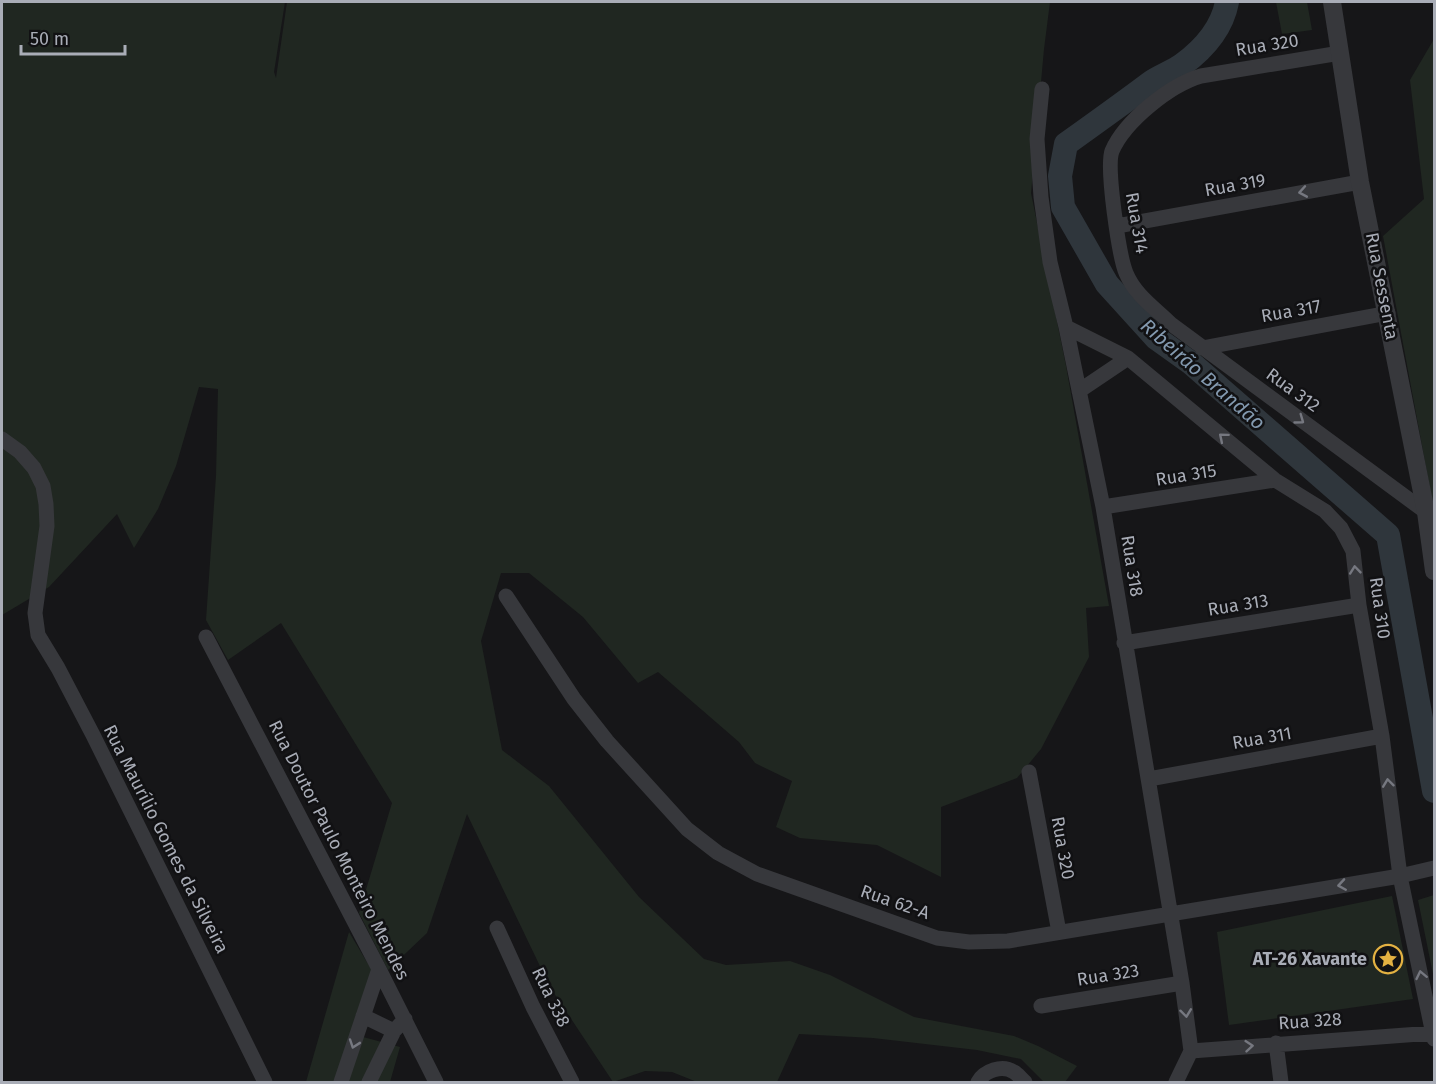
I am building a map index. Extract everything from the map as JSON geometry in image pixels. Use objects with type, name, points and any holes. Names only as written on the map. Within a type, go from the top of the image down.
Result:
[{"type":"street","name":"Rua Sessenta","points":[[1332,2],[1360,182],[1426,512],[1434,571]]},
{"type":"street","name":"Rua 320","points":[[1112,153],[1129,125],[1185,81],[1201,76],[1340,53]]},
{"type":"street","name":"Rua 318","points":[[1042,89],[1037,139],[1041,197],[1050,262],[1066,327],[1103,507],[1149,778],[1191,1051]]},
{"type":"street","name":"Rua 314","points":[[1112,153],[1110,182],[1117,226],[1126,273],[1139,296]]},
{"type":"street","name":"Rua 319","points":[[1117,226],[1360,182]]},
{"type":"street","name":"Rua 312","points":[[1139,296],[1202,348],[1426,512]]},
{"type":"street","name":"Rua 317","points":[[1202,348],[1388,314]]},
{"type":"street","name":"Rua 310","points":[[1066,327],[1128,358],[1275,480],[1325,511],[1341,528],[1353,551],[1359,605],[1382,736],[1400,876],[1434,1036]]},
{"type":"street","points":[[1079,391],[1128,358]]},
{"type":"street","name":"Rua Maurílio Gomes da Silveira","points":[[2,439],[20,452],[34,468],[43,486],[47,526],[35,613],[38,635],[93,735],[265,1083]]},
{"type":"street","name":"Rua 315","points":[[1103,507],[1275,480]]},
{"type":"street","name":"Rua 62-A","points":[[506,596],[574,699],[607,741],[687,829],[718,853],[757,874],[937,938],[969,942],[1008,941],[1400,876],[1427,869]]},
{"type":"street","name":"Rua 313","points":[[1125,643],[1359,605]]},
{"type":"street","name":"Rua Doutor Paulo Monteiro Mendes","points":[[206,637],[405,1019],[435,1083]]},
{"type":"street","name":"Rua 311","points":[[1149,778],[1382,736]]},
{"type":"street","name":"Rua 320","points":[[1029,771],[1059,932]]},
{"type":"street","name":"Rua 338","points":[[497,928],[533,1007],[572,1083]]},
{"type":"street","points":[[341,1083],[379,969]]},
{"type":"street","name":"Rua 323","points":[[1041,1006],[1182,983]]},
{"type":"street","points":[[363,1016],[394,1031]]},
{"type":"street","points":[[369,1083],[394,1031],[405,1019]]},
{"type":"street","name":"Rua 328","points":[[1191,1051],[1276,1043],[1434,1036]]},
{"type":"street","points":[[1276,1043],[1281,1083]]},
{"type":"street","points":[[1176,1083],[1191,1051]]},
{"type":"street","points":[[978,1083],[990,1071],[1003,1069],[1013,1071],[1025,1083]]},
{"type":"shaded area","points":[[2,2],[285,2],[274,72],[276,78],[287,2],[1050,2],[1031,193],[1066,366],[1109,606],[1086,608],[1089,657],[1041,749],[1017,778],[941,807],[941,877],[877,845],[800,838],[776,827],[792,781],[755,763],[739,742],[658,672],[638,683],[583,617],[529,573],[501,573],[481,641],[502,750],[549,786],[639,897],[704,959],[726,965],[790,961],[830,975],[914,1017],[1014,1036],[1077,1066],[1065,1082],[1044,1082],[1021,1059],[977,1050],[873,1038],[799,1034],[777,1082],[697,1082],[672,1072],[645,1071],[613,1082],[550,987],[467,814],[427,933],[388,970],[359,913],[392,803],[281,623],[228,660],[206,620],[216,476],[218,389],[199,387],[176,466],[158,509],[134,548],[117,514],[49,587],[2,615]]},
{"type":"shaded area","points":[[1276,2],[1307,2],[1312,30],[1282,34]]},
{"type":"shaded area","points":[[1434,39],[1434,510],[1383,236],[1424,199],[1410,80]]},
{"type":"shaded area","points":[[1434,895],[1434,979],[1418,900]]},
{"type":"shaded area","points":[[1392,896],[1413,999],[1229,1025],[1217,932]]},
{"type":"shaded area","points":[[349,932],[374,974],[352,1034],[400,1047],[390,1082],[306,1082]]},
{"type":"waterway","name":"Ribeirão Brandão","points":[[1227,2],[1221,21],[1211,37],[1190,59],[1150,83],[1066,144],[1060,176],[1063,207],[1107,284],[1156,338],[1191,363],[1388,535],[1434,791]]},
{"type":"place","name":"AT-26 Xavante","points":[[1388,959]]}]
